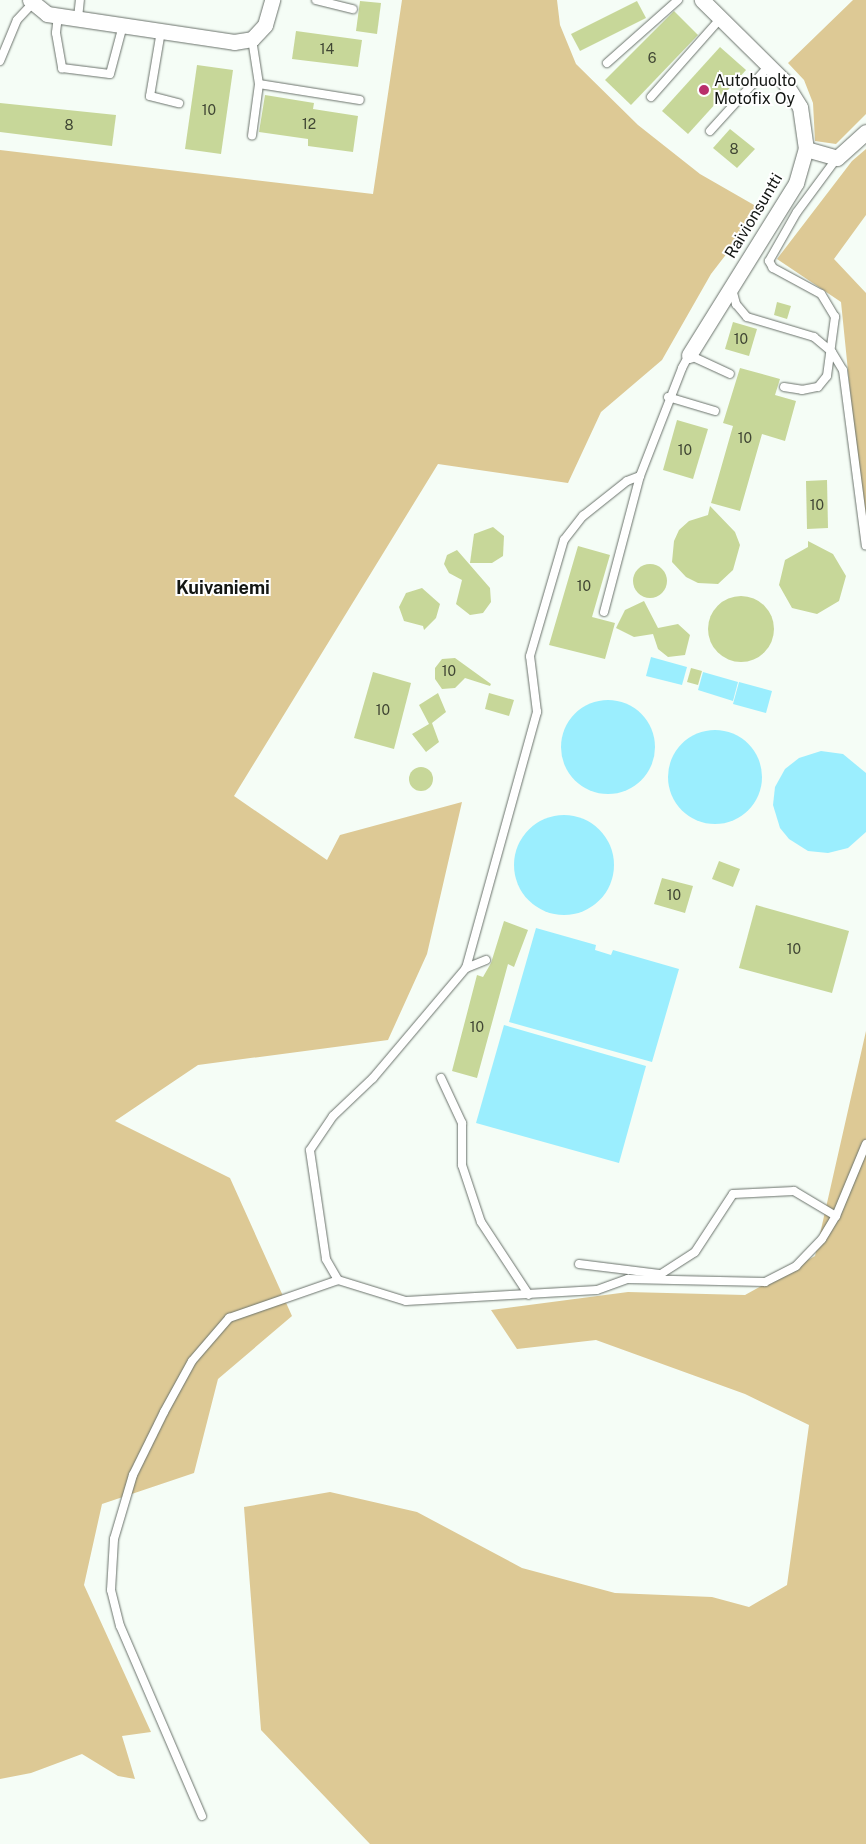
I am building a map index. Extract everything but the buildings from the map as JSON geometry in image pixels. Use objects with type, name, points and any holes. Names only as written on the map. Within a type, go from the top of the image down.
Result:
[{"type":"street","points":[[31,2],[47,14],[234,42],[252,39],[265,26],[272,0]]},
{"type":"street","name":"Raivionsuntti","points":[[689,355],[796,183],[806,149],[800,107],[769,66],[702,0]]},
{"type":"street","points":[[806,149],[837,158],[866,132]]},
{"type":"lane","points":[[78,18],[80,0]]},
{"type":"lane","points":[[316,0],[353,8]]},
{"type":"lane","points":[[607,63],[678,0]]},
{"type":"lane","points":[[0,61],[17,20],[31,2]]},
{"type":"lane","points":[[58,16],[56,33],[62,68],[110,74],[123,25]]},
{"type":"lane","points":[[651,97],[720,19]]},
{"type":"lane","points":[[161,31],[150,96],[179,103]]},
{"type":"lane","points":[[252,39],[259,84],[252,136]]},
{"type":"lane","points":[[710,131],[769,66]]},
{"type":"lane","points":[[259,84],[360,100]]},
{"type":"lane","points":[[784,387],[802,390],[818,387],[827,376],[832,352],[835,317],[829,304],[821,294],[773,268],[769,261],[797,212],[837,158]]},
{"type":"lane","points":[[732,287],[736,304],[747,317],[814,337],[832,352],[843,370],[866,546]]},
{"type":"lane","points":[[604,612],[640,476],[668,397],[689,355],[730,374]]},
{"type":"lane","points":[[668,397],[715,411]]},
{"type":"lane","points":[[338,1280],[326,1259],[310,1150],[333,1116],[373,1078],[466,968],[537,712],[530,656],[564,540],[583,516],[627,481],[640,476]]},
{"type":"lane","points":[[466,968],[486,960]]},
{"type":"lane","points":[[441,1078],[462,1123],[462,1165],[481,1222],[528,1295]]},
{"type":"lane","points":[[202,1816],[120,1626],[111,1590],[114,1539],[133,1475],[192,1360],[229,1318],[338,1280],[406,1301],[598,1290],[628,1279],[765,1282],[796,1266],[822,1239],[836,1216],[866,1144]]},
{"type":"lane","points":[[579,1264],[661,1274],[694,1252],[733,1194],[794,1191],[836,1216]]},
{"type":"shaded area","points":[[402,0],[557,0],[560,25],[576,64],[638,125],[700,174],[761,209],[711,274],[662,360],[601,412],[568,483],[438,464],[234,796],[327,860],[340,835],[462,802],[427,954],[388,1040],[198,1065],[115,1121],[230,1178],[292,1316],[218,1379],[194,1473],[102,1504],[84,1585],[151,1732],[122,1736],[135,1779],[118,1776],[82,1754],[31,1773],[0,1779],[0,150],[373,194]]},
{"type":"shaded area","points":[[853,0],[866,0],[866,114],[836,144],[815,141],[813,103],[804,80],[788,63]]},
{"type":"shaded area","points":[[866,149],[866,215],[834,259],[866,293],[866,548],[841,302],[777,259],[852,161]]},
{"type":"shaded area","points":[[866,1031],[866,1844],[370,1844],[261,1730],[244,1507],[330,1492],[417,1512],[522,1568],[615,1593],[712,1597],[749,1607],[787,1585],[809,1425],[745,1394],[596,1340],[517,1349],[491,1310],[628,1292],[745,1295],[815,1256]]},
{"type":"water","points":[[651,657],[687,667],[682,685],[646,676]]},
{"type":"water","points":[[703,672],[738,682],[733,701],[698,690]]},
{"type":"water","points":[[739,682],[772,691],[766,713],[733,704]]},
{"type":"water","points":[[608,700],[626,704],[641,714],[651,729],[655,747],[651,765],[641,780],[626,790],[608,794],[590,790],[575,780],[565,765],[561,747],[565,729],[575,714],[590,704]]},
{"type":"water","points":[[715,730],[733,734],[748,744],[758,759],[762,777],[758,795],[748,810],[733,820],[715,824],[697,820],[682,810],[672,795],[668,777],[672,759],[682,744],[697,734]]},
{"type":"water","points":[[821,751],[843,754],[866,773],[866,832],[848,848],[828,853],[808,851],[789,839],[780,828],[773,805],[775,787],[785,769],[799,758]]},
{"type":"water","points":[[564,815],[574,816],[592,823],[606,837],[613,855],[613,875],[606,893],[592,907],[574,914],[564,915],[554,914],[536,907],[522,893],[515,875],[514,865],[515,855],[522,837],[536,823],[554,816]]},
{"type":"water","points":[[536,928],[596,945],[595,950],[611,955],[613,950],[679,969],[652,1062],[509,1022]]},
{"type":"water","points":[[504,1025],[646,1066],[619,1163],[476,1123]]},
{"type":"place","name":"Autohuolto Motofix Oy","points":[[704,90]]},
{"type":"district","name":"Kuivaniemi","points":[[223,588]]}]
